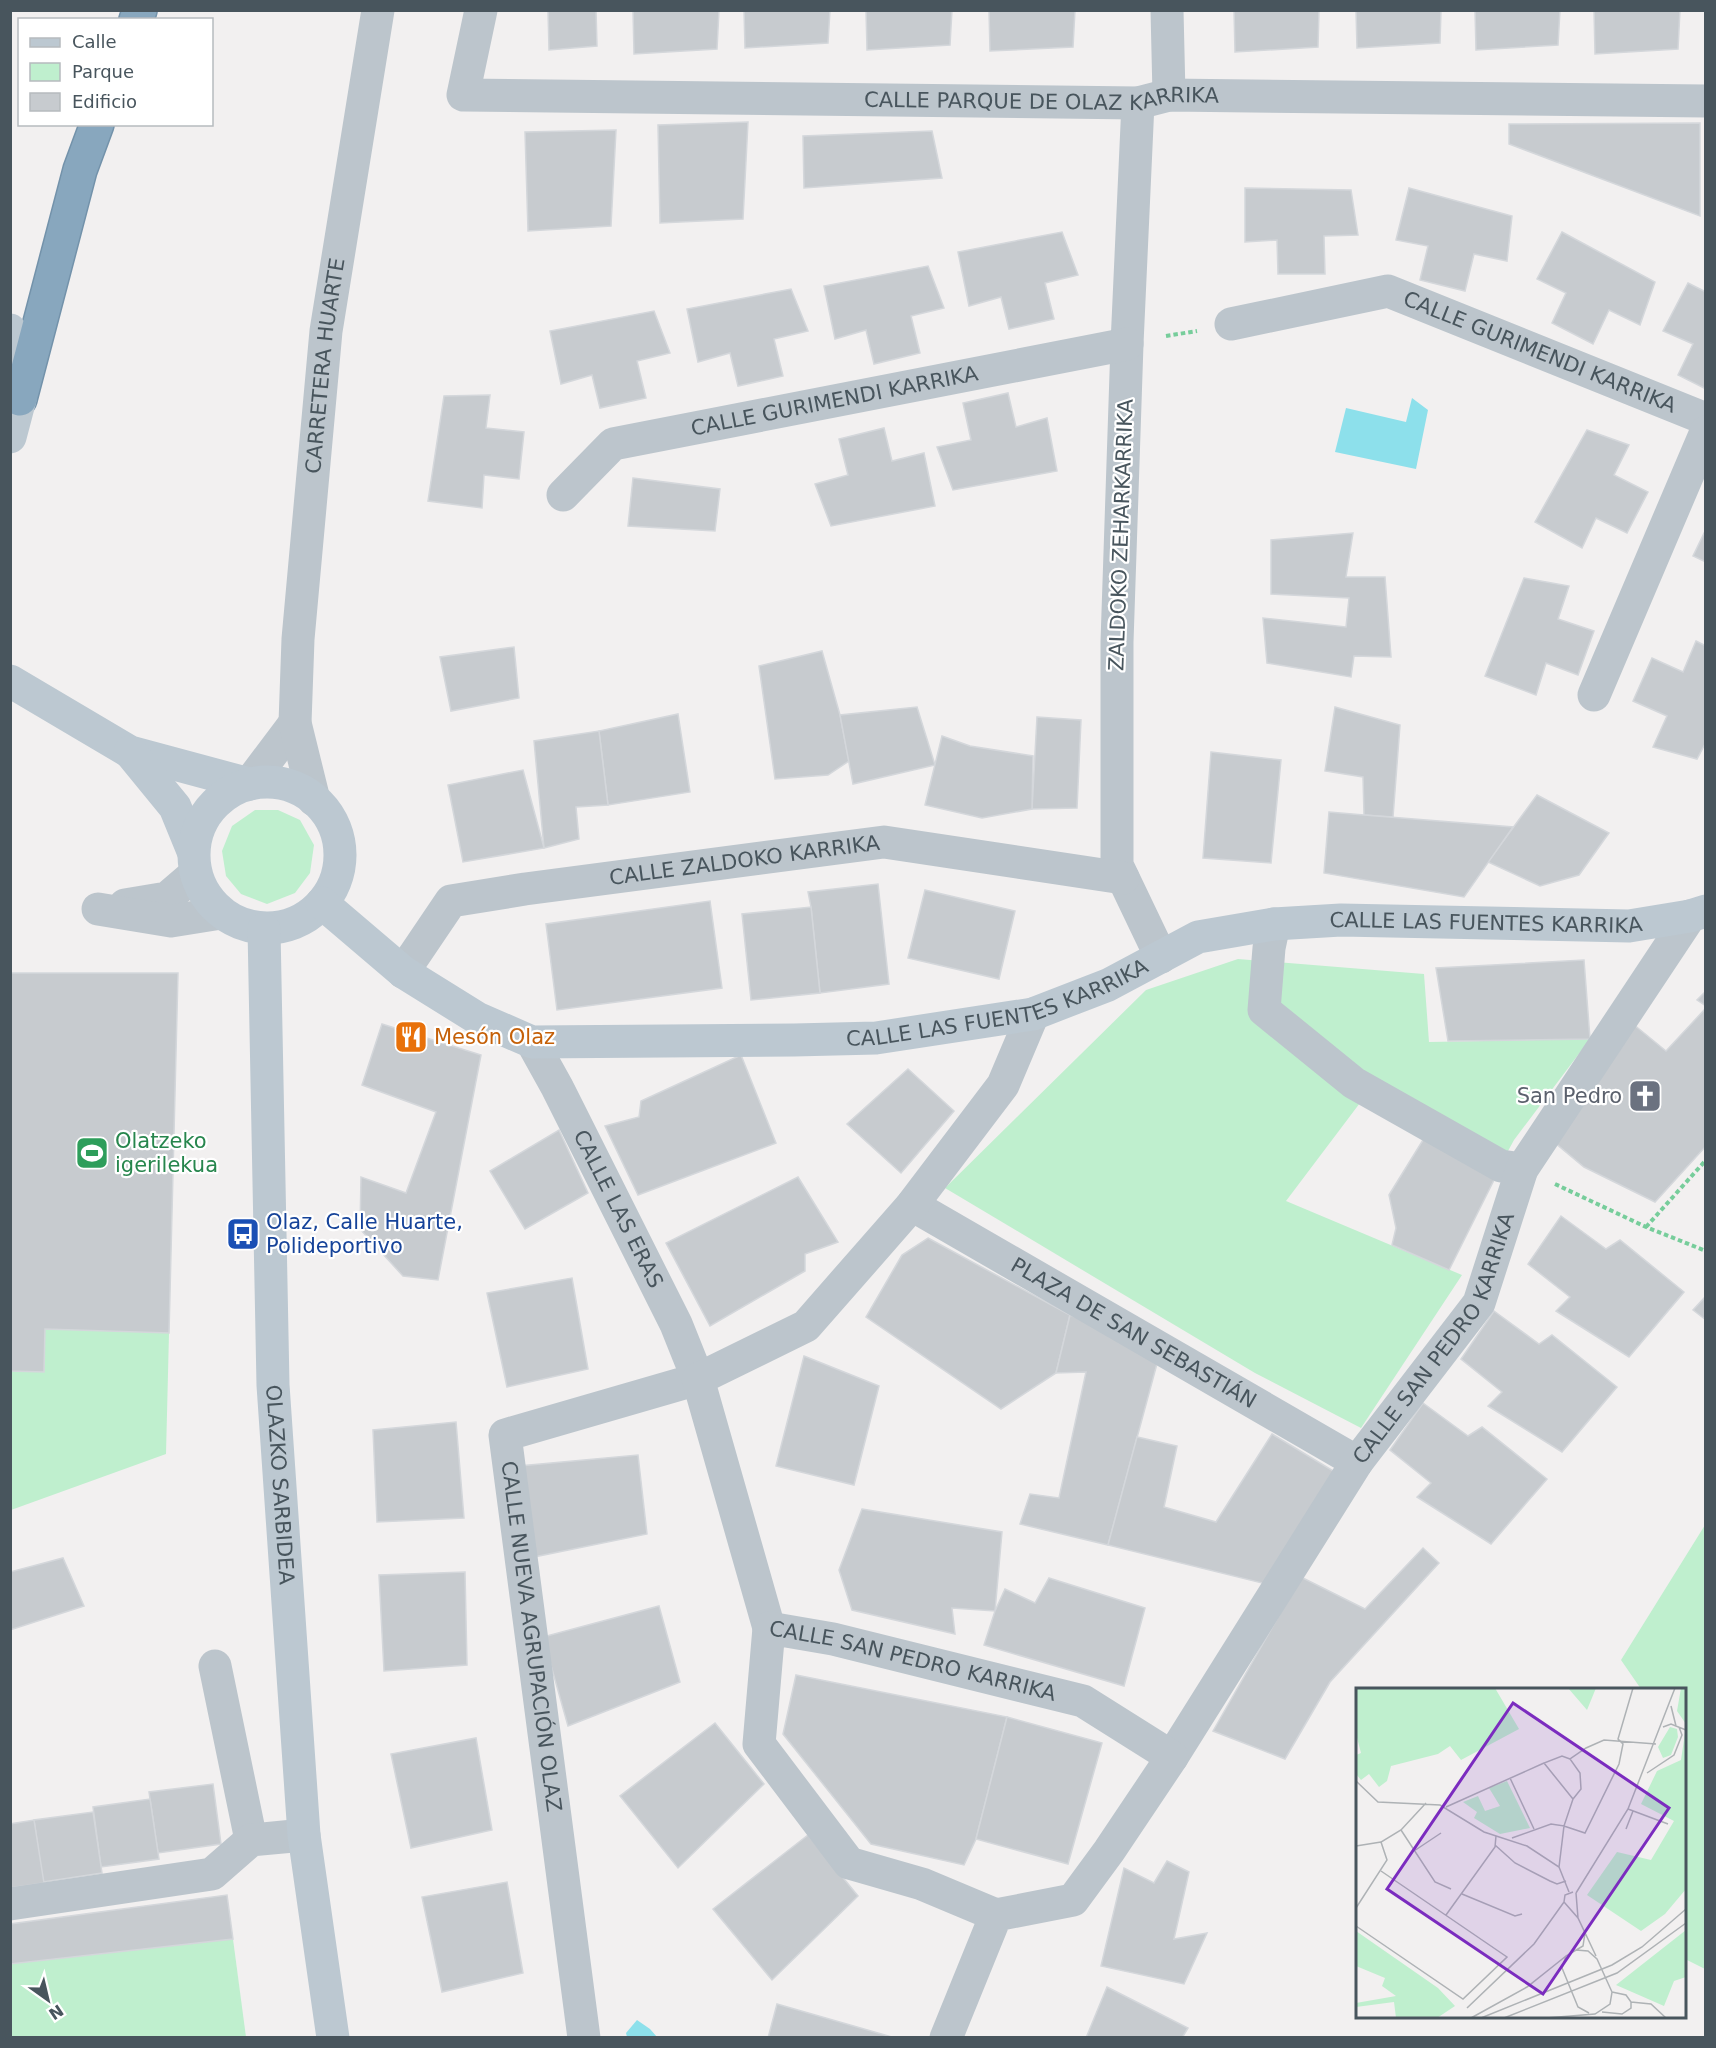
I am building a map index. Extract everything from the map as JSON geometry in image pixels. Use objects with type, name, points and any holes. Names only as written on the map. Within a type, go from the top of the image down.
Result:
[{"type":"highway","points":[[20,399],[80,170],[96,126]]},
{"type":"street","name":"CARRETERA HUARTE","points":[[314,800],[295,723],[298,639],[326,331],[378,10]]},
{"type":"street","name":"CALLE PARQUE DE OLAZ KARRIKA","points":[[480,10],[463,95],[1138,103],[1169,95],[1706,101]]},
{"type":"street","points":[[1167,10],[1169,95]]},
{"type":"street","name":"ZALDOKO ZEHARKARRIKA","points":[[1138,103],[1127,344],[1118,642],[1117,865],[1161,957]]},
{"type":"street","name":"CALLE GURIMENDI KARRIKA","points":[[1231,324],[1388,291],[1706,419]]},
{"type":"street","points":[[10,330],[16,342],[20,399],[10,437]]},
{"type":"street","name":"CALLE GURIMENDI KARRIKA","points":[[563,495],[613,444],[1127,344]]},
{"type":"street","points":[[1594,695],[1706,432]]},
{"type":"street","points":[[10,681],[130,752],[249,784]]},
{"type":"street","points":[[249,784],[295,723]]},
{"type":"street","points":[[130,752],[174,807],[194,863],[205,896],[221,913],[241,924],[264,929],[287,926],[306,917],[322,903],[334,884],[339,862],[338,838],[329,817],[314,800],[295,788],[272,782],[249,784],[228,793],[210,808],[198,829],[194,863],[167,898],[98,909],[171,921],[221,913]]},
{"type":"street","name":"CALLE ZALDOKO KARRIKA","points":[[403,972],[452,901],[780,855],[884,842],[1123,878]]},
{"type":"street","name":"CALLE LAS FUENTES KARRIKA","points":[[322,903],[403,972],[477,1018],[532,1042],[876,1038],[1033,1014],[1108,985],[1198,937],[1274,924],[1341,920],[1629,926],[1698,914]]},
{"type":"street","name":"CALLE SAN PEDRO KARRIKA","points":[[1172,1757],[1083,1701],[832,1639],[770,1628],[759,1744],[849,1863],[922,1884],[996,1915],[1073,1900],[1172,1757],[1357,1462],[1479,1303],[1522,1169],[1698,914]]},
{"type":"street","points":[[1274,924],[1269,948],[1264,1010],[1354,1083],[1501,1166],[1522,1169]]},
{"type":"street","name":"OLAZKO SARBIDEA","points":[[264,929],[273,1385],[304,1835],[333,2037]]},
{"type":"street","points":[[770,1628],[698,1379],[806,1326],[912,1205],[1003,1085],[1033,1014]]},
{"type":"street","name":"CALLE LAS ERAS","points":[[532,1042],[557,1087],[676,1324],[698,1379]]},
{"type":"street","name":"PLAZA DE SAN SEBASTIÁN","points":[[912,1205],[1357,1462]]},
{"type":"street","name":"CALLE NUEVA AGRUPACIÓN OLAZ","points":[[584,2037],[505,1435],[698,1379]]},
{"type":"street","points":[[215,1666],[251,1840]]},
{"type":"street","points":[[10,1904],[212,1874],[251,1840],[304,1835]]},
{"type":"street","points":[[946,2037],[996,1915]]},
{"type":"path","points":[[1127,344],[1231,324]]},
{"type":"path","points":[[1646,1227],[1706,1160]]},
{"type":"path","points":[[1522,1169],[1646,1227],[1706,1251]]},
{"type":"green space","points":[[255,810],[278,810],[300,820],[314,845],[310,873],[295,893],[267,904],[241,894],[226,876],[222,851],[232,826]]},
{"type":"green space","points":[[1238,959],[1424,974],[1429,1042],[1590,1039],[1514,1140],[1502,1162],[1372,1087],[1286,1201],[1462,1275],[1361,1428],[1255,1373],[945,1188],[1146,990]]},
{"type":"green space","name":"Olatzeko igerilekua","points":[[10,973],[178,973],[166,1454],[11,1510]]},
{"type":"green space","points":[[1705,1525],[1706,1969],[1686,1959],[1686,1688],[1640,1688],[1621,1660]]},
{"type":"green space","points":[[233,1939],[246,2037],[11,2037],[10,1964]]},
{"type":"water","points":[[1412,398],[1428,410],[1416,469],[1335,452],[1346,408],[1406,422]]},
{"type":"water","points":[[637,2020],[657,2037],[627,2037],[626,2033]]},
{"type":"building","points":[[548,10],[596,10],[597,46],[549,50]]},
{"type":"building","points":[[633,10],[719,10],[717,49],[634,54]]},
{"type":"building","points":[[744,10],[830,10],[828,43],[745,48]]},
{"type":"building","points":[[866,10],[952,10],[950,45],[867,50]]},
{"type":"building","points":[[989,10],[1075,10],[1073,47],[990,51]]},
{"type":"building","points":[[1234,10],[1319,10],[1318,47],[1235,52]]},
{"type":"building","points":[[1356,10],[1441,10],[1440,43],[1357,48]]},
{"type":"building","points":[[1475,10],[1560,10],[1558,45],[1476,50]]},
{"type":"building","points":[[1594,10],[1680,10],[1678,49],[1595,54]]},
{"type":"building","points":[[748,122],[743,219],[660,223],[658,125]]},
{"type":"building","points":[[1700,123],[1700,216],[1509,144],[1509,124]]},
{"type":"building","points":[[616,130],[611,226],[528,231],[525,132]]},
{"type":"building","points":[[932,131],[942,178],[804,188],[803,136]]},
{"type":"building","points":[[1245,188],[1351,190],[1358,235],[1324,236],[1325,274],[1278,274],[1277,240],[1245,242]]},
{"type":"building","points":[[1409,188],[1512,216],[1507,261],[1474,254],[1465,291],[1420,280],[1428,246],[1396,240]]},
{"type":"building","points":[[1062,232],[1078,275],[1045,283],[1054,319],[1009,329],[1001,297],[969,306],[958,252]]},
{"type":"building","points":[[1562,232],[1655,282],[1640,325],[1609,310],[1593,344],[1552,323],[1566,293],[1537,279]]},
{"type":"building","points":[[928,266],[944,308],[911,316],[920,353],[874,364],[866,330],[835,339],[824,286]]},
{"type":"building","points":[[1688,283],[1706,292],[1706,389],[1678,375],[1693,344],[1663,331]]},
{"type":"building","points":[[791,289],[808,331],[774,339],[783,376],[738,386],[730,353],[698,362],[687,309]]},
{"type":"building","points":[[654,311],[670,353],[637,361],[646,398],[600,408],[592,375],[561,384],[550,331]]},
{"type":"building","points":[[1008,393],[1016,427],[1047,418],[1057,471],[953,490],[937,447],[971,440],[963,403]]},
{"type":"building","points":[[490,395],[486,428],[524,432],[519,479],[484,475],[482,508],[428,501],[444,396]]},
{"type":"building","points":[[884,428],[892,461],[924,453],[935,506],[831,526],[815,484],[848,475],[839,439]]},
{"type":"building","points":[[1587,430],[1629,445],[1614,475],[1648,492],[1627,533],[1596,518],[1582,548],[1535,522]]},
{"type":"building","points":[[633,478],[720,489],[715,531],[628,526]]},
{"type":"building","points":[[1706,529],[1706,562],[1693,556]]},
{"type":"building","points":[[1353,533],[1346,577],[1385,577],[1391,657],[1354,656],[1351,677],[1267,663],[1263,618],[1346,627],[1349,598],[1271,594],[1271,540]]},
{"type":"building","points":[[1524,578],[1569,586],[1558,619],[1594,631],[1578,675],[1546,663],[1536,695],[1485,676]]},
{"type":"building","points":[[1696,641],[1706,646],[1706,742],[1697,759],[1653,747],[1667,716],[1633,701],[1652,658],[1683,672]]},
{"type":"building","points":[[514,647],[519,698],[451,711],[440,657]]},
{"type":"building","points":[[822,651],[840,715],[849,761],[828,775],[775,779],[759,666]]},
{"type":"building","points":[[917,707],[935,765],[853,784],[840,715]]},
{"type":"building","points":[[1335,707],[1400,725],[1393,817],[1364,815],[1363,777],[1325,771]]},
{"type":"building","points":[[678,714],[690,792],[608,805],[599,731]]},
{"type":"building","points":[[1037,717],[1081,720],[1077,808],[1032,809]]},
{"type":"building","points":[[599,731],[608,805],[576,807],[579,839],[544,848],[534,741]]},
{"type":"building","points":[[942,736],[970,746],[1033,756],[1032,809],[982,818],[925,805]]},
{"type":"building","points":[[1211,752],[1281,760],[1271,863],[1203,858]]},
{"type":"building","points":[[523,770],[544,848],[463,862],[448,785]]},
{"type":"building","points":[[1537,795],[1609,833],[1579,875],[1540,886],[1488,862]]},
{"type":"building","points":[[1329,812],[1513,827],[1464,897],[1324,873]]},
{"type":"building","points":[[878,884],[889,984],[820,993],[808,892]]},
{"type":"building","points":[[925,890],[1015,911],[999,979],[908,958]]},
{"type":"building","points":[[710,901],[722,988],[557,1010],[546,924]]},
{"type":"building","points":[[811,907],[820,993],[751,1000],[742,914]]},
{"type":"building","points":[[1584,960],[1590,1039],[1448,1041],[1436,968]]},
{"type":"building","name":"Olatzeko igerilekua","points":[[10,973],[178,973],[169,1333],[45,1329],[44,1372],[10,1371]]},
{"type":"building","points":[[1706,991],[1706,1006],[1697,1000]]},
{"type":"building","name":"San Pedro","points":[[1706,1008],[1706,1146],[1655,1202],[1584,1167],[1554,1142],[1633,1024],[1666,1051]]},
{"type":"building","points":[[382,1024],[481,1055],[438,1280],[403,1276],[360,1229],[361,1177],[406,1193],[436,1112],[362,1085]]},
{"type":"building","points":[[741,1055],[776,1143],[638,1195],[605,1126],[639,1117],[641,1101]]},
{"type":"building","points":[[908,1069],[954,1111],[901,1173],[847,1124]]},
{"type":"building","points":[[1431,1127],[1501,1166],[1449,1270],[1392,1245],[1396,1228],[1389,1195]]},
{"type":"building","points":[[559,1130],[588,1193],[525,1229],[490,1171]]},
{"type":"building","points":[[798,1177],[838,1242],[805,1254],[805,1271],[710,1326],[666,1243]]},
{"type":"building","points":[[1561,1216],[1606,1249],[1620,1240],[1684,1292],[1629,1357],[1556,1311],[1570,1297],[1528,1264]]},
{"type":"building","points":[[928,1238],[1070,1315],[1056,1373],[1001,1409],[866,1317],[902,1255]]},
{"type":"building","points":[[572,1278],[588,1369],[507,1387],[487,1293]]},
{"type":"building","points":[[1706,1296],[1706,1320],[1693,1310]]},
{"type":"building","points":[[1494,1311],[1539,1344],[1552,1335],[1617,1387],[1562,1452],[1488,1406],[1502,1392],[1461,1359]]},
{"type":"building","points":[[1070,1315],[1161,1349],[1108,1545],[1020,1524],[1030,1494],[1059,1498],[1086,1372],[1056,1373]]},
{"type":"building","points":[[804,1356],[879,1386],[854,1485],[776,1466]]},
{"type":"building","points":[[1423,1403],[1468,1436],[1482,1427],[1547,1479],[1491,1544],[1417,1497],[1431,1483],[1390,1450]]},
{"type":"building","points":[[456,1422],[464,1518],[377,1522],[373,1430]]},
{"type":"building","points":[[1272,1434],[1335,1472],[1266,1584],[1108,1545],[1137,1437],[1177,1446],[1164,1507],[1216,1522]]},
{"type":"building","points":[[638,1455],[647,1534],[529,1558],[519,1466]]},
{"type":"building","points":[[862,1509],[1002,1532],[995,1611],[952,1608],[955,1634],[852,1610],[839,1570]]},
{"type":"building","points":[[1423,1548],[1439,1563],[1330,1682],[1285,1759],[1213,1731],[1301,1577],[1365,1609]]},
{"type":"building","points":[[63,1558],[84,1606],[10,1630],[10,1572]]},
{"type":"building","points":[[465,1572],[467,1665],[384,1671],[379,1575]]},
{"type":"building","points":[[1049,1578],[1145,1608],[1124,1686],[984,1645],[1005,1589],[1035,1603]]},
{"type":"building","points":[[659,1606],[680,1682],[568,1726],[543,1637]]},
{"type":"building","points":[[796,1675],[1007,1717],[976,1839],[964,1865],[871,1844],[783,1734]]},
{"type":"building","points":[[1007,1717],[1102,1743],[1068,1864],[976,1839]]},
{"type":"building","points":[[715,1723],[764,1784],[678,1868],[620,1796]]},
{"type":"building","points":[[476,1738],[492,1830],[411,1848],[391,1754]]},
{"type":"building","points":[[213,1784],[221,1844],[158,1853],[149,1792]]},
{"type":"building","points":[[150,1799],[159,1859],[101,1867],[93,1807]]},
{"type":"building","points":[[93,1812],[102,1873],[43,1882],[34,1820]]},
{"type":"building","points":[[34,1820],[44,1883],[10,1888],[10,1824]]},
{"type":"building","points":[[808,1835],[858,1896],[772,1980],[713,1909]]},
{"type":"building","points":[[1167,1861],[1189,1872],[1174,1939],[1207,1933],[1184,1984],[1101,1966],[1124,1868],[1154,1883]]},
{"type":"building","points":[[507,1882],[523,1973],[442,1992],[422,1897]]},
{"type":"building","points":[[227,1895],[233,1939],[10,1964],[10,1924]]},
{"type":"building","points":[[1107,1987],[1188,2028],[1182,2038],[1086,2038]]},
{"type":"building","points":[[777,2004],[892,2037],[892,2038],[768,2038]]},
{"type":"place","name":"Mesón Olaz","points":[[411,1037]]},
{"type":"place","name":"San Pedro","points":[[1645,1096]]},
{"type":"place","name":"Olatzeko igerilekua","points":[[92,1153]]},
{"type":"place","name":"Olaz, Calle Huarte, Polideportivo","points":[[243,1234]]}]
